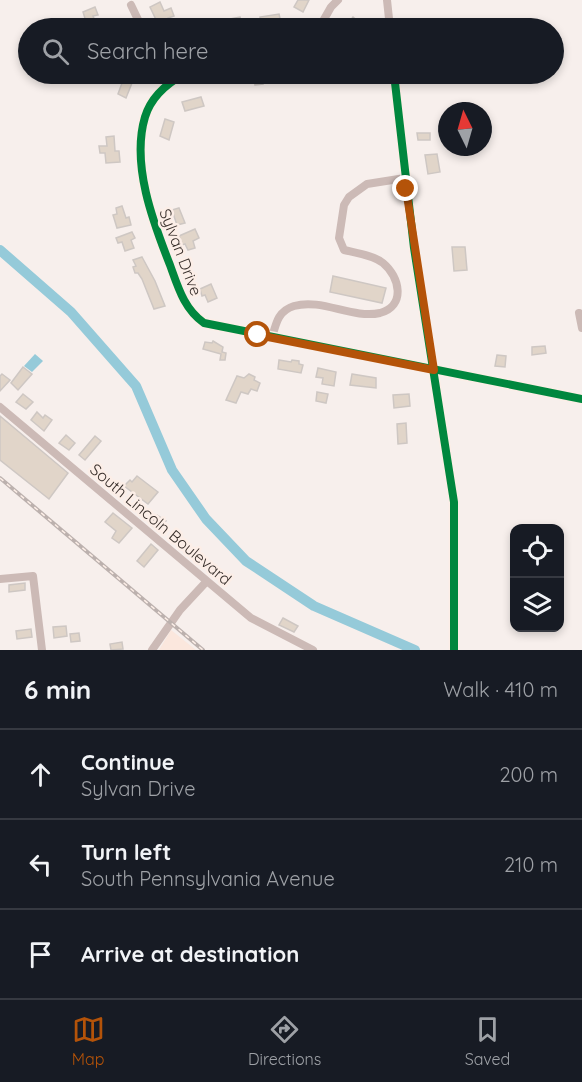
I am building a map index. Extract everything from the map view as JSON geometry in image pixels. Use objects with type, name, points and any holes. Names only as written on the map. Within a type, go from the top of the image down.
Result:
[{"type":"street","points":[[325,18],[338,0]]},
{"type":"street","points":[[387,0],[389,18]]},
{"type":"street","points":[[132,4],[138,18]]},
{"type":"street","name":"Sylvan Drive","points":[[166,84],[145,117],[141,151],[145,192],[159,239],[183,299],[194,316],[204,323],[272,338],[582,399]]},
{"type":"street","points":[[395,84],[405,178],[454,502],[456,550],[454,650]]},
{"type":"street","points":[[272,338],[277,318],[284,310],[293,306],[312,305],[362,314],[389,310],[396,303],[399,293],[396,282],[382,262],[344,250],[339,238],[344,205],[349,197],[367,184],[405,178]]},
{"type":"street","points":[[579,313],[582,328]]},
{"type":"street","name":"South Lincoln Boulevard","points":[[0,407],[250,618],[313,650]]},
{"type":"street","points":[[0,579],[33,576],[42,650]]},
{"type":"street","points":[[152,650],[180,610],[206,582]]},
{"type":"shaded area","points":[[171,630],[196,650],[159,650]]},
{"type":"water","points":[[35,354],[43,361],[32,372],[24,366]]},
{"type":"building","points":[[298,0],[309,0],[303,12],[294,7]]},
{"type":"building","points":[[160,2],[164,11],[171,8],[174,16],[155,18],[150,7]]},
{"type":"building","points":[[95,7],[98,15],[93,16],[94,18],[85,18],[83,12]]},
{"type":"building","points":[[279,14],[280,18],[260,18]]},
{"type":"building","points":[[122,84],[132,84],[126,98],[118,94]]},
{"type":"building","points":[[201,97],[204,106],[185,111],[182,102]]},
{"type":"building","points":[[165,119],[174,122],[169,140],[160,136]]},
{"type":"building","points":[[417,133],[430,133],[430,140],[418,140]]},
{"type":"building","points":[[114,136],[115,151],[119,151],[120,162],[106,163],[105,153],[100,153],[99,146],[107,146],[106,137]]},
{"type":"building","points":[[437,154],[440,172],[428,174],[425,155]]},
{"type":"building","points":[[122,206],[131,225],[117,228],[113,215],[117,214],[116,208]]},
{"type":"building","points":[[179,208],[185,223],[177,225],[172,210]]},
{"type":"building","points":[[195,229],[199,238],[193,241],[195,248],[188,250],[185,244],[182,245],[179,236]]},
{"type":"building","points":[[132,232],[135,238],[131,240],[134,248],[125,251],[122,242],[118,243],[116,238]]},
{"type":"building","points":[[452,247],[465,247],[467,270],[454,271]]},
{"type":"building","points":[[142,257],[165,306],[154,309],[142,279],[138,273],[135,273],[133,267],[136,266],[133,260]]},
{"type":"building","points":[[333,276],[386,288],[382,303],[330,292]]},
{"type":"building","points":[[211,284],[217,298],[208,302],[205,295],[202,296],[200,289]]},
{"type":"building","points":[[213,341],[223,347],[222,352],[226,353],[225,360],[220,360],[221,354],[203,349],[205,342],[212,343]]},
{"type":"building","points":[[545,346],[546,353],[532,355],[532,347]]},
{"type":"building","points":[[497,355],[506,356],[505,367],[495,366]]},
{"type":"building","points":[[279,360],[299,361],[299,364],[303,365],[301,373],[278,369]]},
{"type":"building","points":[[23,367],[32,374],[18,390],[11,383]]},
{"type":"building","points":[[318,368],[336,372],[334,386],[322,384],[323,378],[316,377]]},
{"type":"building","points":[[2,374],[10,380],[0,391],[0,376]]},
{"type":"building","points":[[249,374],[260,383],[257,391],[251,389],[248,394],[241,392],[236,403],[226,400],[237,376],[244,378]]},
{"type":"building","points":[[352,374],[376,378],[376,388],[350,385]]},
{"type":"building","points":[[317,392],[328,394],[326,403],[316,401]]},
{"type":"building","points":[[23,394],[33,402],[26,409],[16,402]]},
{"type":"building","points":[[409,394],[410,406],[394,408],[393,395]]},
{"type":"building","points":[[37,412],[43,418],[45,415],[52,420],[44,431],[31,420]]},
{"type":"building","points":[[0,416],[68,473],[49,499],[0,460]]},
{"type":"building","points":[[406,423],[407,443],[398,444],[397,424]]},
{"type":"building","points":[[66,435],[75,443],[69,450],[59,443]]},
{"type":"building","points":[[95,436],[101,441],[85,460],[79,455]]},
{"type":"building","points":[[137,476],[158,492],[148,504],[124,486]]},
{"type":"building","points":[[113,513],[132,528],[119,543],[112,538],[116,531],[105,522]]},
{"type":"building","points":[[157,515],[166,521],[158,530],[150,524]]},
{"type":"building","points":[[151,544],[158,550],[144,567],[137,561]]},
{"type":"building","points":[[25,583],[25,590],[9,592],[9,585]]},
{"type":"building","points":[[283,618],[298,626],[294,632],[279,625]]},
{"type":"building","points":[[66,626],[67,636],[54,638],[53,627]]},
{"type":"building","points":[[31,629],[32,637],[17,639],[16,631]]},
{"type":"building","points":[[79,633],[80,641],[71,642],[70,634]]},
{"type":"building","points":[[122,642],[123,649],[111,650],[110,644]]},
{"type":"waterway","points":[[0,250],[71,312],[136,386],[172,470],[206,519],[246,561],[314,606],[415,650]]},
{"type":"railway","points":[[0,478],[203,650]]},
{"type":"cycle path","points":[[169,84],[155,97],[145,117],[141,135],[142,173],[151,212],[182,297],[191,311],[204,323],[582,399]]},
{"type":"cycle path","points":[[395,84],[414,248],[454,502],[454,650]]},
{"type":"route","points":[[258,335],[434,370],[406,189]]}]
